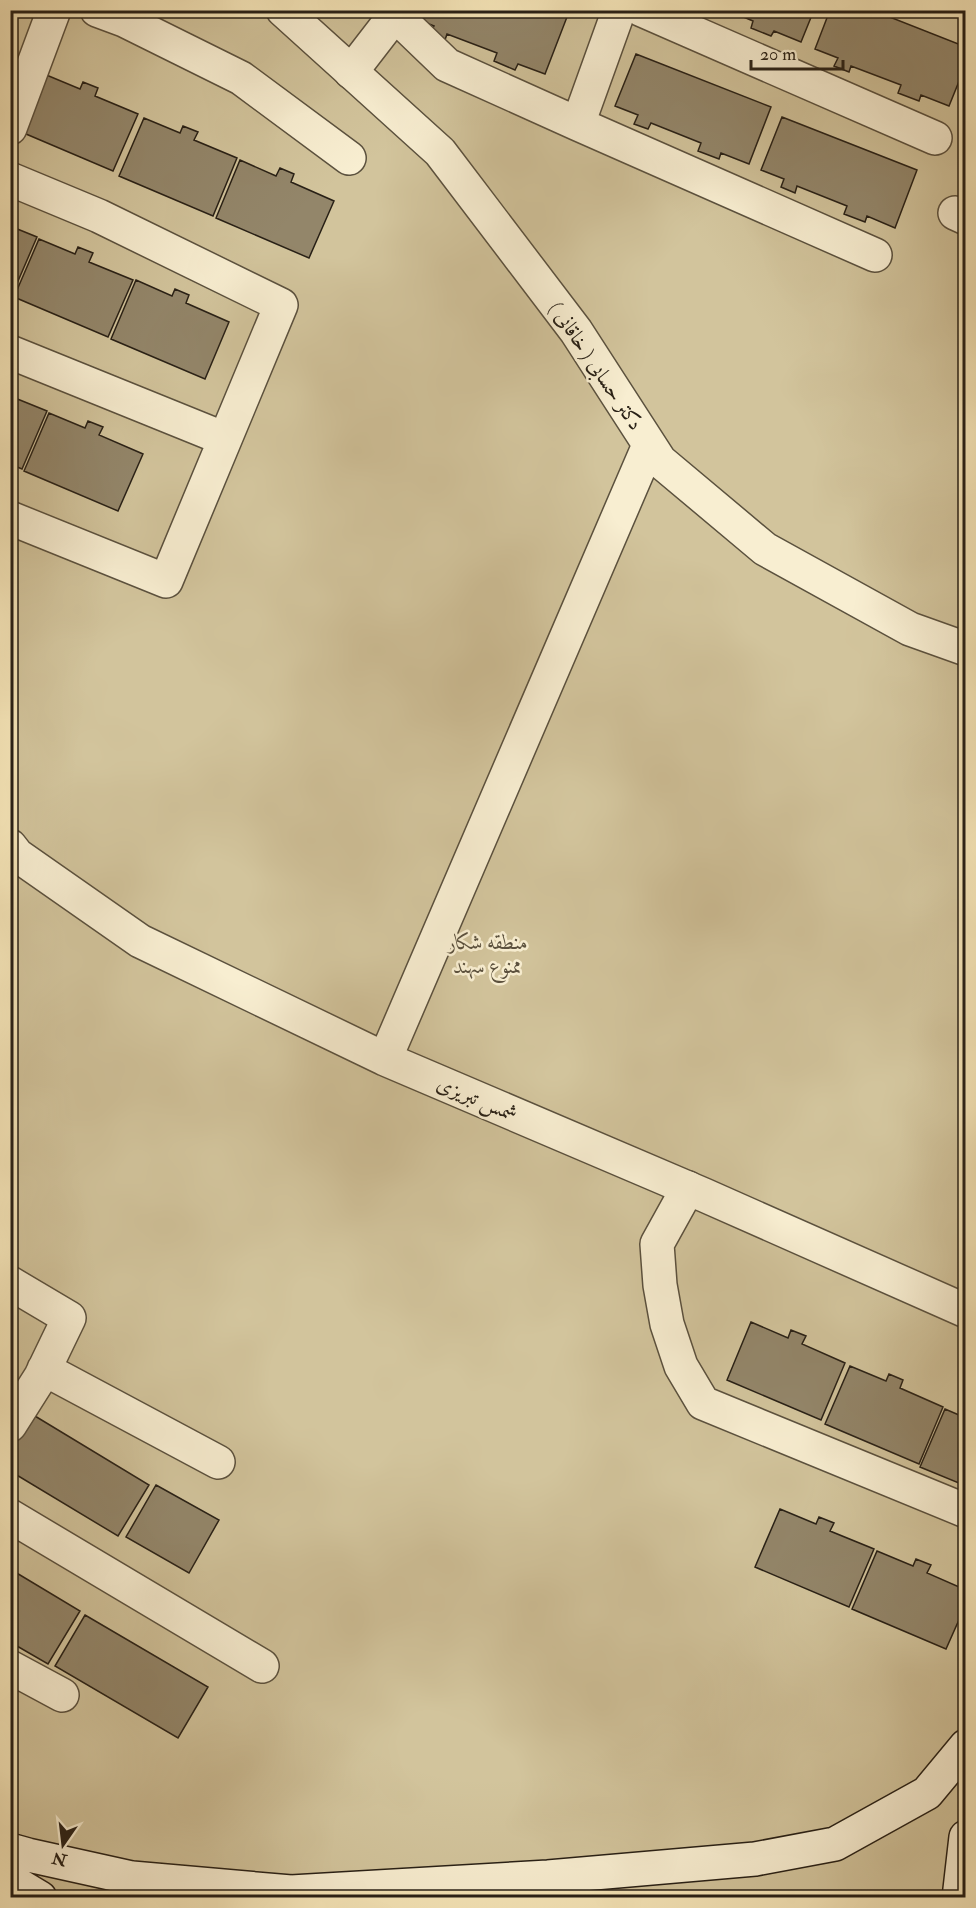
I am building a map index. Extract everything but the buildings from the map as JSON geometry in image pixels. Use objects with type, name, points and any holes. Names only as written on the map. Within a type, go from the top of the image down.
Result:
[{"type":"street","points":[[10,128],[54,10]]},
{"type":"street","points":[[97,10],[124,20],[241,78],[349,158]]},
{"type":"street","name":"دکتر حسابی ( خاقانی )","points":[[283,10],[440,152],[576,331],[660,461],[765,549],[910,629],[966,650]]},
{"type":"street","points":[[578,124],[619,10]]},
{"type":"street","points":[[642,10],[935,138]]},
{"type":"street","points":[[351,72],[394,13],[447,65],[875,255]]},
{"type":"street","points":[[10,179],[99,216],[281,304],[166,581],[10,518]]},
{"type":"street","points":[[10,352],[225,439]]},
{"type":"street","points":[[385,1059],[649,445]]},
{"type":"street","name":"شمس تبریزی","points":[[10,846],[17,855],[140,941],[385,1059],[688,1188],[966,1311]]},
{"type":"street","points":[[688,1188],[657,1244],[660,1285],[667,1324],[681,1366],[703,1404],[966,1511]]},
{"type":"street","points":[[10,1283],[69,1318],[44,1369],[10,1425]]},
{"type":"street","points":[[44,1369],[218,1462]]},
{"type":"street","points":[[10,1516],[262,1666]]},
{"type":"street","points":[[10,1666],[62,1695]]},
{"type":"street","points":[[10,1850],[132,1878],[291,1892],[548,1877],[754,1859],[835,1844],[927,1793],[966,1746]]},
{"type":"street","points":[[959,1898],[966,1837]]},
{"type":"street","points":[[10,1880],[40,1898]]},
{"type":"green space","name":"منطقه شکار ممنوع سهند","points":[[11,11],[965,11],[965,1897],[11,1898]]}]
